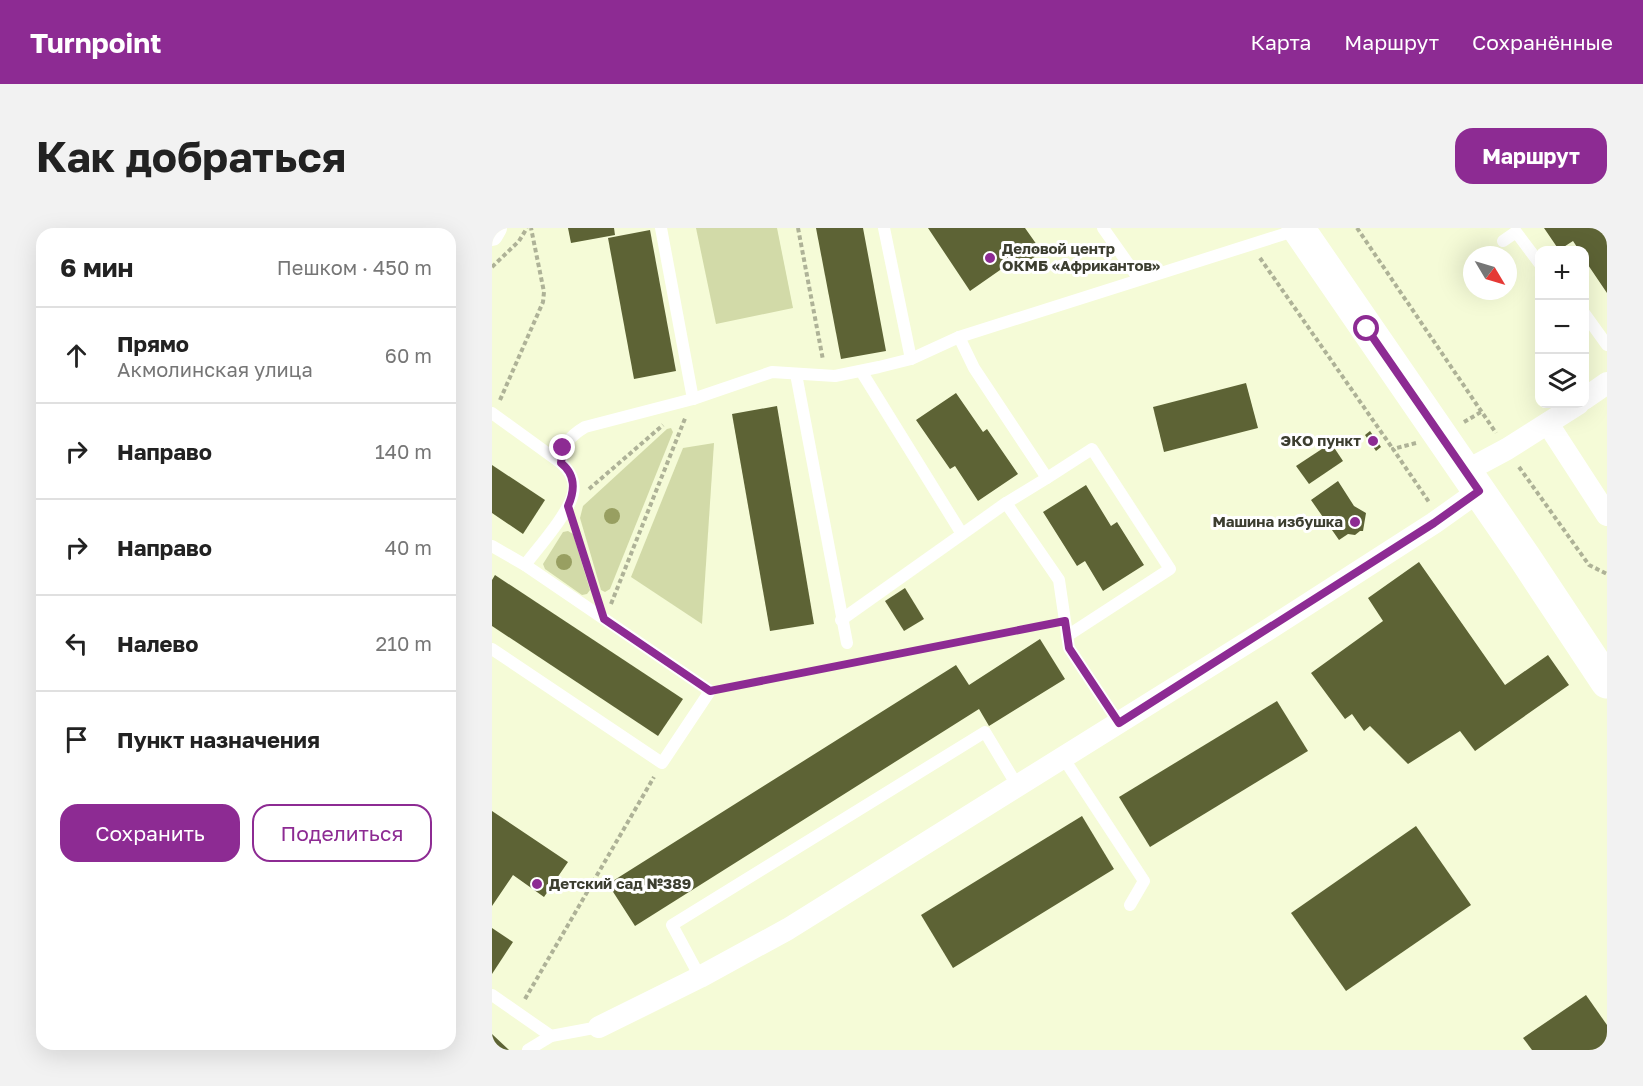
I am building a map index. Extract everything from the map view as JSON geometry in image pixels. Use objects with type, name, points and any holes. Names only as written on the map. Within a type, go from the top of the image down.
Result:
[{"type":"main road","points":[[1298,229],[1607,682]]},
{"type":"street","points":[[492,235],[496,228]]},
{"type":"street","points":[[1589,396],[1607,383]]},
{"type":"street","points":[[599,1027],[700,977],[788,929],[1064,759],[1424,530],[1507,449],[1572,408]]},
{"type":"street","points":[[1548,424],[1607,515]]},
{"type":"lane","points":[[661,228],[693,399]]},
{"type":"lane","points":[[884,228],[910,359]]},
{"type":"lane","points":[[1103,228],[1139,279]]},
{"type":"lane","points":[[561,463],[563,448],[575,433],[585,427],[693,399],[772,372],[835,376],[910,359],[959,337],[1298,229]]},
{"type":"lane","points":[[1503,241],[1516,232],[1535,258]]},
{"type":"lane","points":[[1589,320],[1607,345]]},
{"type":"lane","points":[[959,337],[974,368],[1047,478]]},
{"type":"lane","points":[[861,371],[962,534]]},
{"type":"lane","points":[[796,374],[846,643]]},
{"type":"lane","points":[[493,414],[561,463],[570,473],[574,487],[568,506],[525,565]]},
{"type":"lane","points":[[841,620],[1006,502],[1092,448],[1170,569],[1067,636]]},
{"type":"lane","points":[[1006,502],[1059,580],[1069,648],[1119,723]]},
{"type":"lane","points":[[492,546],[525,565],[710,691],[662,763],[492,649]]},
{"type":"lane","points":[[700,977],[672,925],[985,732],[1018,787]]},
{"type":"lane","points":[[1064,759],[1144,881],[1130,905]]},
{"type":"lane","points":[[492,995],[551,1036]]},
{"type":"lane","points":[[528,1050],[551,1036],[599,1027]]},
{"type":"path","points":[[493,414],[543,302],[544,292],[531,228]]},
{"type":"path","points":[[798,228],[826,376]]},
{"type":"path","points":[[1357,228],[1589,565],[1607,574]]},
{"type":"path","points":[[1251,244],[1393,450]]},
{"type":"path","points":[[604,619],[568,506],[693,399]]},
{"type":"path","points":[[604,619],[693,399]]},
{"type":"path","points":[[710,691],[1065,621]]},
{"type":"path","points":[[517,1012],[662,763]]},
{"type":"green space","points":[[696,228],[777,228],[793,308],[716,324]]},
{"type":"green space","points":[[671,428],[673,432],[610,589],[605,592],[601,590],[580,518],[583,506],[667,429]]},
{"type":"green space","points":[[714,443],[702,624],[631,577],[683,448]]},
{"type":"green space","points":[[568,531],[573,534],[590,590],[587,594],[582,595],[545,569],[543,564],[563,532]]},
{"type":"building","points":[[568,228],[614,228],[615,235],[571,243]]},
{"type":"building","points":[[816,228],[863,228],[886,351],[841,359]]},
{"type":"building","name":"Деловой центр ОКМБ «Африкантов»","points":[[928,228],[1025,228],[1042,252],[1018,268],[1013,261],[970,291]]},
{"type":"building","points":[[1544,228],[1607,228],[1607,293],[1589,266],[1589,246],[1576,246],[1573,241],[1565,246],[1556,246]]},
{"type":"building","points":[[650,230],[676,371],[634,379],[608,238]]},
{"type":"building","points":[[1246,383],[1258,428],[1164,452],[1153,407]]},
{"type":"building","points":[[956,393],[983,432],[987,429],[1018,474],[978,501],[955,466],[950,469],[916,420]]},
{"type":"building","points":[[777,406],[814,624],[770,631],[732,414]]},
{"type":"building","name":"ЭКО пункт","points":[[1370,431],[1381,447],[1376,451],[1365,435]]},
{"type":"building","points":[[1331,443],[1343,461],[1309,484],[1296,466]]},
{"type":"building","points":[[492,465],[545,500],[523,534],[492,513]]},
{"type":"building","points":[[1338,481],[1354,506],[1366,513],[1363,531],[1355,535],[1348,534],[1339,540],[1311,500]]},
{"type":"building","points":[[1086,485],[1111,526],[1117,522],[1144,565],[1103,591],[1085,561],[1077,566],[1043,512]]},
{"type":"building","points":[[1419,562],[1505,685],[1548,655],[1569,685],[1475,751],[1460,731],[1408,764],[1370,726],[1364,731],[1352,714],[1345,719],[1311,673],[1383,621],[1368,598]]},
{"type":"building","points":[[495,575],[683,699],[658,736],[492,626],[492,580]]},
{"type":"building","points":[[905,588],[924,619],[904,631],[885,601]]},
{"type":"building","points":[[1040,639],[1065,679],[989,726],[979,709],[635,926],[608,884],[956,665],[969,685]]},
{"type":"building","points":[[1277,701],[1308,751],[1150,847],[1119,797]]},
{"type":"building","points":[[492,811],[568,862],[544,897],[513,875],[492,906]]},
{"type":"building","points":[[1082,816],[1114,869],[953,968],[921,915]]},
{"type":"building","points":[[1416,826],[1471,905],[1346,991],[1291,913]]},
{"type":"building","points":[[492,928],[513,942],[492,974]]},
{"type":"building","points":[[1586,995],[1607,1025],[1607,1050],[1532,1050],[1523,1038]]},
{"type":"building","points":[[492,1034],[509,1050],[492,1050]]},
{"type":"place","name":"Деловой центр ОКМБ «Африкантов»","points":[[990,258]]},
{"type":"place","name":"ЭКО пункт","points":[[1373,441]]},
{"type":"place","name":"Машина избушка","points":[[1355,522]]},
{"type":"place","name":"Детский сад №389","points":[[537,884]]},
{"type":"route","points":[[563,448],[561,463],[570,473],[574,487],[568,506],[604,619],[710,691],[1065,621],[1069,648],[1119,723],[1434,523],[1479,491],[1367,329]]}]
